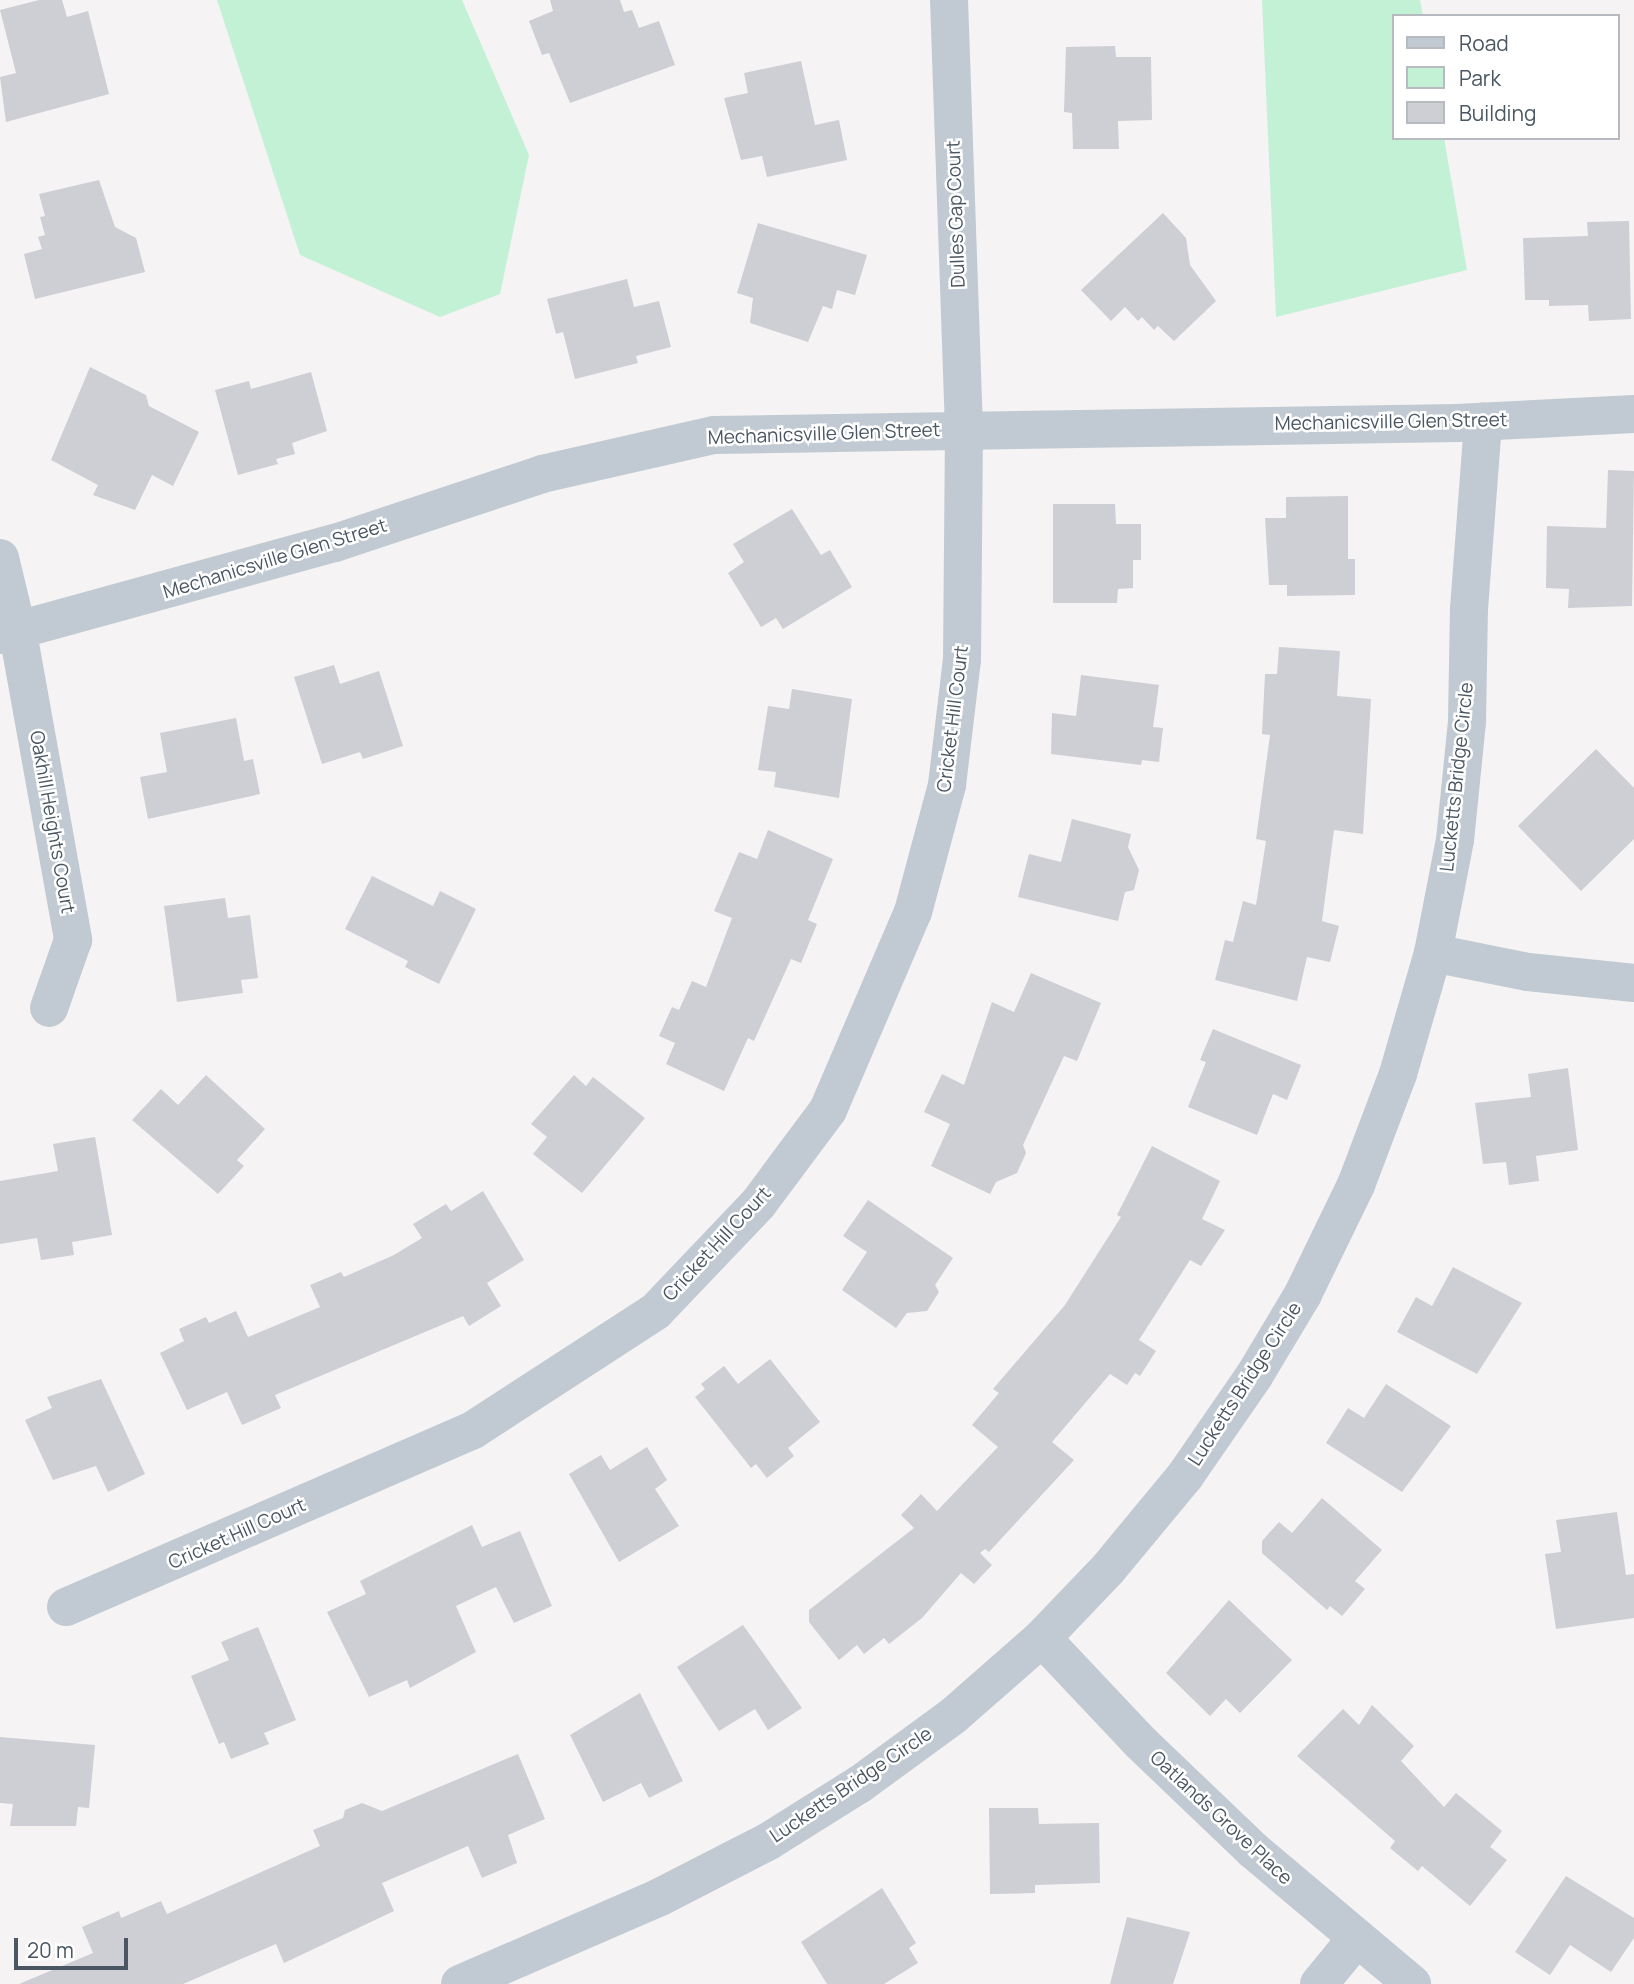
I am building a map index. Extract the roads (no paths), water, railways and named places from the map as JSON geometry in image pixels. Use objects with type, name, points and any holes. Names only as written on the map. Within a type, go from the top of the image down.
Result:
[{"type":"street","name":"Dulles Gap Court","points":[[949,0],[964,429]]},
{"type":"street","name":"Mechanicsville Glen Street","points":[[9,634],[335,543],[542,474],[714,435],[1483,422],[1634,414]]},
{"type":"street","name":"Lucketts Bridge Circle","points":[[460,1984],[660,1898],[769,1840],[860,1784],[953,1716],[1042,1638],[1108,1569],[1185,1476],[1254,1376],[1303,1294],[1356,1185],[1398,1073],[1433,953],[1455,840],[1465,734],[1469,609],[1483,422]]},
{"type":"street","name":"Cricket Hill Court","points":[[66,1607],[473,1430],[656,1311],[758,1204],[828,1110],[866,1027],[913,912],[940,811],[962,660],[964,429]]},
{"type":"street","name":"Oakhill Heights Court","points":[[0,558],[9,634],[73,940],[49,1008]]},
{"type":"street","points":[[1433,953],[1528,972],[1634,983]]},
{"type":"street","name":"Oatlands Grove Place","points":[[1042,1638],[1224,1823],[1356,1939],[1412,1984]]},
{"type":"street","points":[[1318,1984],[1356,1939]]}]
